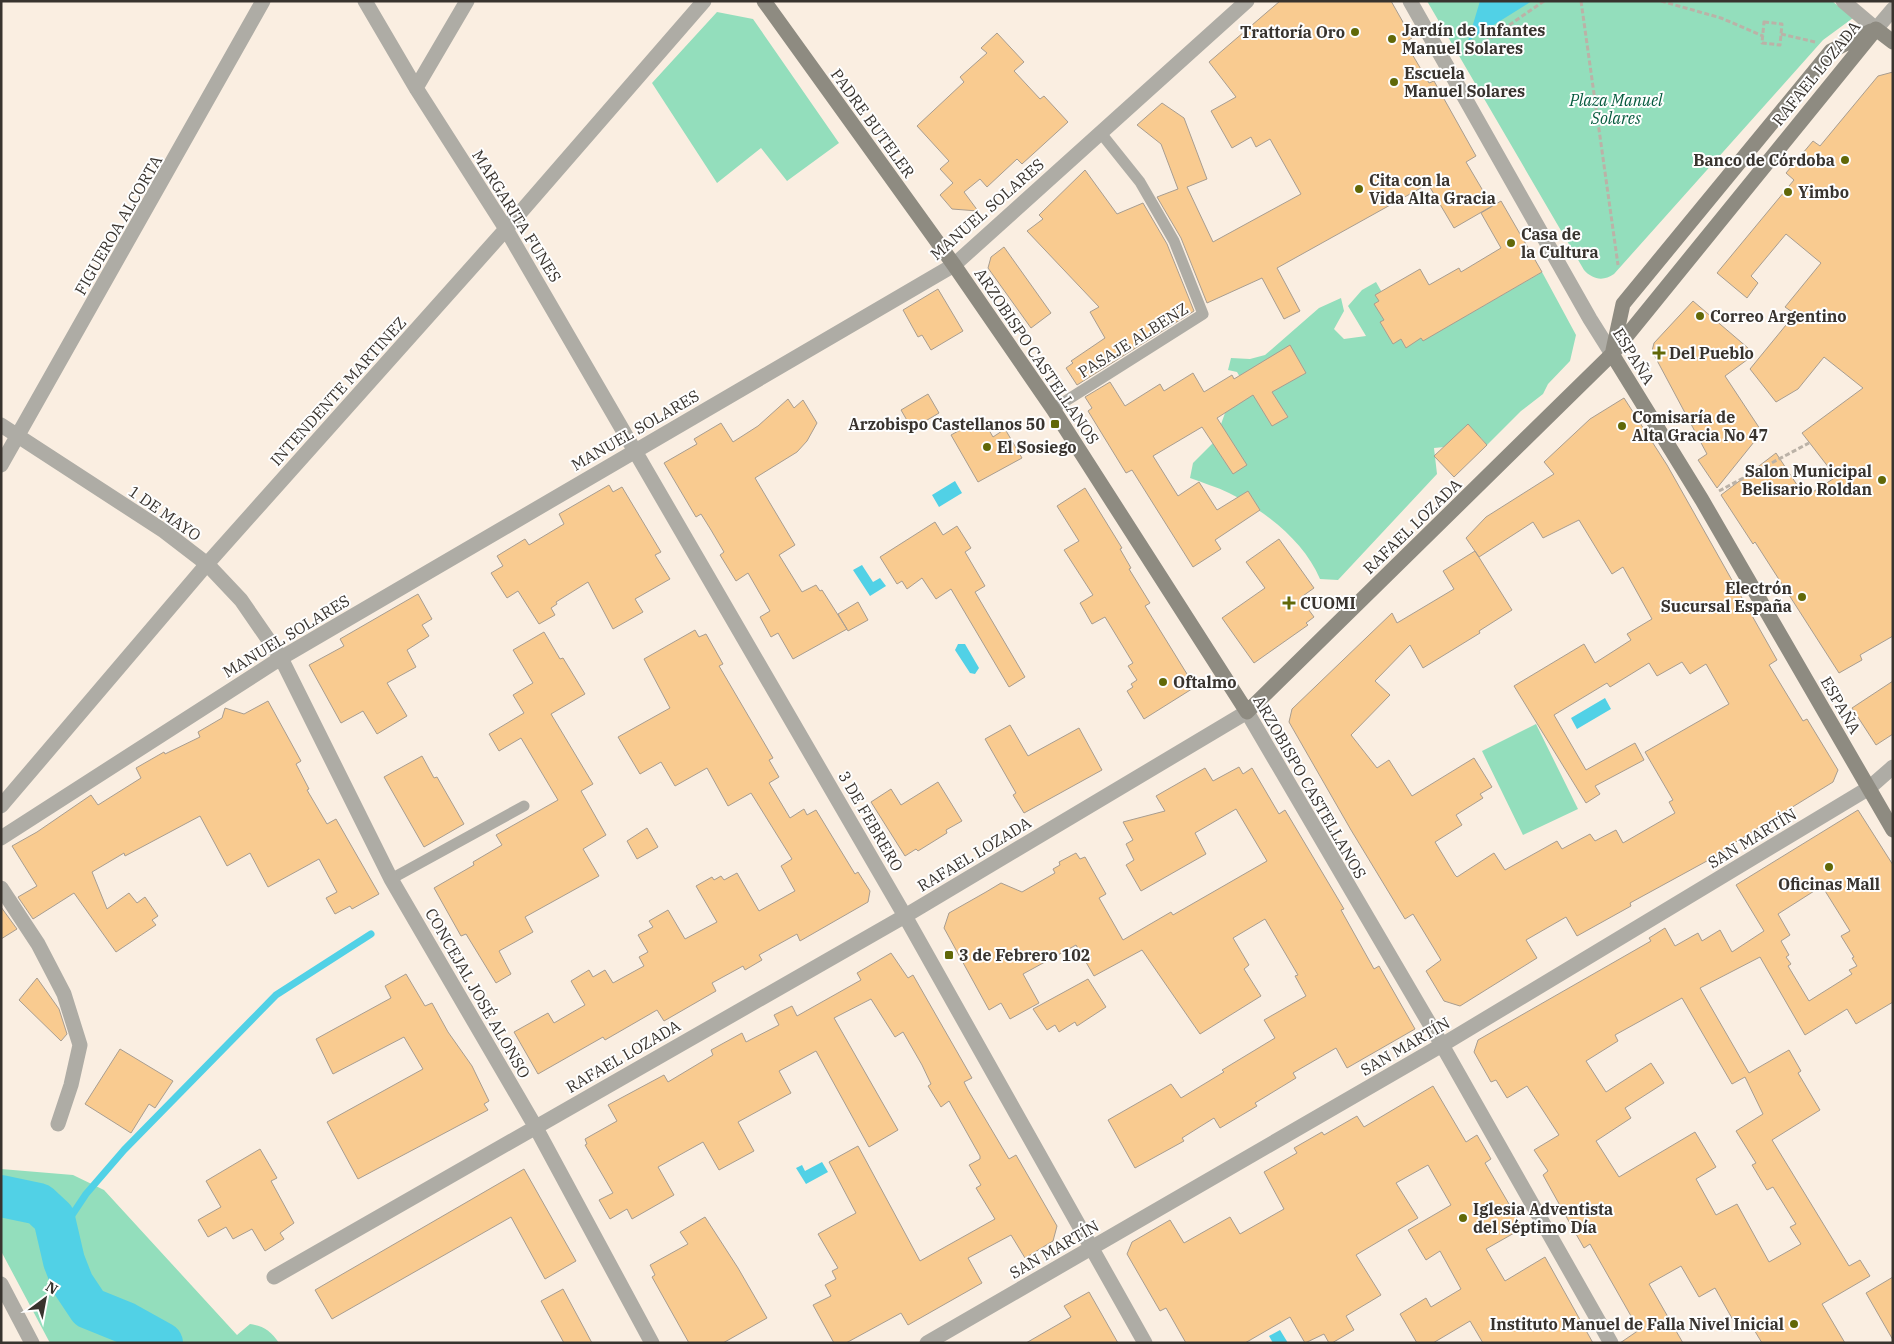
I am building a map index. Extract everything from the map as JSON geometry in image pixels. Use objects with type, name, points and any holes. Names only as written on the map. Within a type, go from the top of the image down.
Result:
[{"type":"street","name":"FIGUEROA ALCORTA","points":[[1,465],[263,1]]},
{"type":"street","name":"MARGARITA FUNES","points":[[365,1],[416,88],[506,229],[635,450]]},
{"type":"street","points":[[416,88],[466,1]]},
{"type":"street","name":"INTENDENTE MARTINEZ","points":[[1,806],[207,564],[506,229],[704,1]]},
{"type":"street","name":"PADRE BUTELER","points":[[764,1],[954,265]]},
{"type":"street","name":"MANUEL SOLARES","points":[[1,838],[281,658],[954,265],[1247,1]]},
{"type":"street","name":"ESPAÑA","points":[[1410,1],[1590,319],[1702,500],[1893,830]]},
{"type":"street","points":[[1843,1],[1893,42]]},
{"type":"street","points":[[1876,28],[1893,9]]},
{"type":"street","name":"RAFAEL LOZADA","points":[[1612,354],[1624,304],[1831,51],[1876,28]]},
{"type":"street","name":"RAFAEL LOZADA","points":[[274,1277],[535,1126],[906,916],[1247,712],[1612,354],[1876,28]]},
{"type":"street","name":"ARZOBISPO CASTELLANOS","points":[[954,265],[1053,409],[1247,712],[1442,1045],[1611,1343]]},
{"type":"street","name":"1 DE MAYO","points":[[1,425],[164,531],[207,564],[241,600],[281,658]]},
{"type":"street","name":"3 DE FEBRERO","points":[[635,450],[906,916],[1145,1343]]},
{"type":"street","name":"CONCEJAL JOSÉ ALONSO","points":[[281,658],[391,880],[535,1126],[652,1343]]},
{"type":"street","name":"SAN MARTÍN","points":[[926,1343],[1442,1045],[1869,788],[1893,767]]},
{"type":"street","points":[[1,888],[38,944],[64,994],[80,1045],[71,1085],[58,1124]]},
{"type":"street","points":[[1,1284],[32,1343]]},
{"type":"lane","name":"PASAJE ALBENZ","points":[[1053,409],[1203,314],[1174,241],[1140,182],[1100,132]]},
{"type":"lane","points":[[391,880],[524,806]]},
{"type":"path","points":[[1466,55],[1544,1]]},
{"type":"path","points":[[1581,1],[1618,265]]},
{"type":"path","points":[[1661,1],[1721,18],[1763,36]]},
{"type":"path","points":[[1764,22],[1782,24],[1780,45],[1762,43],[1763,36],[1764,22]]},
{"type":"path","points":[[1781,34],[1820,43]]},
{"type":"path","points":[[1702,500],[1809,443]]},
{"type":"green space","name":"Plaza Manuel Solares","points":[[1427,1],[1832,1],[1853,18],[1823,40],[1614,274],[1602,279],[1591,276],[1584,270]]},
{"type":"green space","points":[[717,12],[753,19],[839,143],[787,181],[761,148],[717,183],[652,83]]},
{"type":"green space","points":[[1542,272],[1576,335],[1570,361],[1548,384],[1543,394],[1521,411],[1487,445],[1481,438],[1465,445],[1434,448],[1437,474],[1338,580],[1320,579],[1313,565],[1294,540],[1282,528],[1243,500],[1190,478],[1193,463],[1215,441],[1230,399],[1244,384],[1237,372],[1228,370],[1231,358],[1250,359],[1265,355],[1319,308],[1341,298],[1344,311],[1334,329],[1344,339],[1366,336],[1348,306],[1362,290],[1376,282],[1388,303],[1466,316]]},
{"type":"green space","points":[[1536,724],[1578,809],[1523,835],[1482,751]]},
{"type":"green space","points":[[1,1169],[73,1175],[104,1190],[237,1335],[250,1324],[267,1330],[279,1343],[50,1343],[1,1251]]},
{"type":"water","points":[[1480,1],[1532,1],[1468,41]]},
{"type":"water","points":[[955,481],[962,493],[939,507],[932,495]]},
{"type":"water","points":[[862,565],[873,582],[880,578],[886,586],[870,596],[853,570]]},
{"type":"water","points":[[958,644],[965,644],[979,668],[975,674],[970,673],[955,650]]},
{"type":"water","points":[[1605,698],[1611,709],[1577,729],[1571,718]]},
{"type":"water","points":[[822,1162],[828,1172],[806,1184],[796,1168],[802,1165],[805,1171]]},
{"type":"water","points":[[1280,1330],[1288,1343],[1273,1343],[1269,1336]]},
{"type":"building","points":[[1280,1],[1391,1],[1412,38],[1405,42],[1429,83],[1434,81],[1476,156],[1466,162],[1492,206],[1454,228],[1428,184],[1277,268],[1300,311],[1284,319],[1262,278],[1207,303],[1181,238],[1157,197],[1178,189],[1161,144],[1137,125],[1162,103],[1184,118],[1207,179],[1187,187],[1213,242],[1301,194],[1270,139],[1256,147],[1251,137],[1232,148],[1211,111],[1236,97],[1209,62]]},
{"type":"building","points":[[997,33],[1024,62],[1014,71],[1040,99],[1044,96],[1068,122],[1022,164],[1017,159],[987,187],[980,179],[964,192],[978,211],[952,209],[940,195],[953,183],[940,169],[949,161],[917,126],[964,82],[960,77],[987,53],[981,48]]},
{"type":"building","points":[[1893,72],[1893,636],[1860,655],[1862,660],[1839,673],[1755,542],[1753,544],[1721,495],[1776,453],[1805,497],[1836,477],[1802,433],[1863,388],[1824,357],[1798,389],[1776,402],[1750,369],[1795,314],[1785,307],[1821,263],[1786,234],[1751,276],[1758,283],[1747,298],[1717,273],[1794,180],[1786,173],[1813,141],[1820,146],[1878,76]]},
{"type":"building","points":[[1085,170],[1117,214],[1143,203],[1167,244],[1194,311],[1077,385],[1066,368],[1073,363],[1071,361],[1105,338],[1090,312],[1099,307],[1027,231],[1043,219],[1039,215]]},
{"type":"building","points":[[1501,201],[1542,272],[1423,341],[1421,338],[1406,348],[1401,339],[1393,344],[1380,322],[1384,320],[1374,304],[1379,301],[1375,295],[1420,269],[1429,285],[1459,268],[1461,272],[1501,248],[1481,213]]},
{"type":"building","points":[[1004,247],[1051,313],[1031,328],[988,268],[991,257]]},
{"type":"building","points":[[938,289],[963,331],[931,350],[922,335],[918,337],[903,310]]},
{"type":"building","points":[[1693,301],[1755,354],[1725,376],[1762,432],[1717,488],[1698,460],[1707,454],[1652,351],[1654,343]]},
{"type":"building","points":[[1290,345],[1306,373],[1272,392],[1288,417],[1272,426],[1253,395],[1217,418],[1247,465],[1233,474],[1202,427],[1153,456],[1178,496],[1199,482],[1217,510],[1248,491],[1260,510],[1215,540],[1221,549],[1193,567],[1132,470],[1126,473],[1088,411],[1092,408],[1085,397],[1110,382],[1125,406],[1160,384],[1164,391],[1193,373],[1204,392],[1232,375],[1234,379]]},
{"type":"building","points":[[928,394],[939,413],[912,429],[901,410]]},
{"type":"building","points":[[1624,398],[1667,465],[1777,660],[1769,665],[1803,721],[1807,719],[1838,770],[1833,782],[1726,848],[1727,850],[1630,903],[1631,906],[1577,936],[1566,917],[1526,940],[1537,958],[1460,1006],[1444,1001],[1426,971],[1441,960],[1413,914],[1405,919],[1289,722],[1292,709],[1392,613],[1397,623],[1454,589],[1443,571],[1475,551],[1466,538],[1486,517],[1554,474],[1544,462],[1590,419]],"holes":[[[1579,520],[1612,574],[1623,567],[1652,619],[1627,634],[1631,640],[1595,663],[1584,644],[1514,686],[1586,803],[1600,794],[1595,786],[1644,760],[1635,743],[1586,770],[1554,715],[1607,683],[1610,687],[1649,663],[1657,676],[1682,662],[1690,674],[1706,664],[1729,704],[1645,752],[1673,800],[1669,802],[1675,813],[1623,843],[1616,830],[1595,841],[1590,834],[1562,849],[1557,841],[1505,870],[1494,853],[1457,877],[1455,875],[1435,842],[1462,825],[1456,815],[1483,798],[1480,794],[1492,787],[1474,758],[1412,796],[1389,760],[1377,768],[1351,735],[1390,695],[1375,681],[1410,645],[1423,668],[1480,633],[1479,631],[1512,610],[1476,553],[1479,557],[1533,522],[1543,538]]]},
{"type":"building","points":[[788,399],[794,408],[803,400],[817,423],[807,441],[797,452],[755,478],[795,545],[779,555],[802,592],[816,585],[820,591],[822,590],[847,629],[793,659],[778,633],[771,637],[760,617],[770,611],[748,573],[736,581],[720,555],[724,552],[711,530],[701,514],[696,517],[664,463],[697,444],[694,439],[721,423],[733,442],[758,426]]},
{"type":"building","name":"El Sosiego","points":[[982,418],[993,437],[1005,429],[1022,458],[978,482],[951,435]]},
{"type":"building","points":[[1468,424],[1487,445],[1454,477],[1434,456]]},
{"type":"building","points":[[609,485],[613,492],[622,487],[661,552],[655,555],[670,579],[635,599],[643,612],[613,629],[588,582],[556,602],[557,604],[551,608],[555,615],[539,624],[518,591],[507,598],[491,573],[503,566],[497,556],[525,539],[529,545],[564,524],[559,514]]},
{"type":"building","points":[[1085,488],[1122,548],[1120,549],[1131,568],[1129,569],[1150,603],[1145,606],[1195,687],[1144,719],[1127,691],[1133,687],[1131,684],[1137,680],[1128,666],[1133,663],[1105,617],[1092,624],[1080,603],[1093,595],[1064,550],[1079,541],[1057,506]]},
{"type":"building","points":[[935,522],[943,535],[957,526],[971,548],[965,552],[985,586],[975,592],[1025,677],[1009,687],[951,589],[936,599],[922,578],[907,589],[902,581],[897,584],[880,557]]},
{"type":"building","points":[[1279,539],[1314,588],[1300,598],[1314,617],[1306,623],[1308,625],[1254,663],[1222,618],[1265,588],[1246,562]]},
{"type":"building","points":[[418,594],[432,619],[422,625],[429,636],[407,650],[416,667],[387,683],[407,716],[377,734],[363,711],[341,723],[309,665],[344,646],[340,639]]},
{"type":"building","points":[[858,602],[868,620],[848,631],[838,614]]},
{"type":"building","points":[[695,630],[699,637],[706,634],[723,664],[719,666],[773,758],[769,760],[779,777],[769,783],[790,818],[804,809],[807,815],[816,810],[855,874],[858,872],[870,891],[868,902],[800,941],[797,934],[759,955],[762,960],[745,970],[743,966],[712,983],[716,991],[664,1021],[657,1010],[605,1040],[603,1037],[538,1074],[514,1032],[548,1013],[554,1023],[585,1005],[571,981],[589,970],[593,977],[605,970],[613,983],[644,966],[639,957],[648,952],[638,935],[653,927],[649,921],[668,910],[685,939],[717,922],[696,886],[712,877],[714,880],[721,876],[724,880],[737,873],[759,911],[795,891],[781,866],[792,859],[751,793],[728,806],[707,768],[675,786],[661,762],[640,774],[618,737],[670,708],[644,659]]},
{"type":"building","points":[[544,632],[560,659],[563,658],[585,694],[551,714],[593,784],[581,791],[606,835],[583,849],[599,876],[525,917],[533,932],[499,951],[511,974],[496,983],[466,934],[461,936],[434,888],[474,865],[473,862],[502,845],[496,835],[558,800],[521,738],[499,751],[489,734],[524,713],[513,695],[533,683],[513,650]]},
{"type":"building","points":[[1893,681],[1893,734],[1876,745],[1852,708]]},
{"type":"building","points":[[268,701],[301,761],[296,764],[309,789],[307,790],[327,824],[336,819],[379,894],[352,909],[350,906],[335,914],[326,898],[337,892],[319,859],[268,887],[250,853],[227,866],[200,816],[125,856],[124,853],[92,872],[107,909],[129,893],[137,903],[145,897],[158,916],[152,920],[156,925],[116,952],[74,893],[33,919],[18,897],[37,886],[12,846],[37,832],[91,795],[98,805],[141,778],[136,768],[164,752],[165,754],[200,737],[198,732],[222,718],[225,708],[244,714]]},
{"type":"building","points":[[1010,725],[1028,756],[1079,728],[1102,770],[1024,813],[1013,795],[1016,793],[985,739]]},
{"type":"building","points":[[422,756],[434,778],[437,777],[464,824],[424,847],[384,777]]},
{"type":"building","points":[[1239,767],[1243,774],[1252,768],[1279,814],[1285,810],[1344,909],[1341,910],[1374,969],[1379,966],[1415,1029],[1347,1068],[1336,1048],[1293,1073],[1296,1078],[1255,1103],[1257,1106],[1220,1128],[1214,1118],[1182,1138],[1184,1141],[1135,1168],[1108,1120],[1171,1084],[1181,1098],[1224,1072],[1222,1070],[1275,1038],[1264,1020],[1306,996],[1295,976],[1298,975],[1265,919],[1233,938],[1249,965],[1244,969],[1261,996],[1200,1034],[1142,950],[1094,976],[1076,945],[1023,974],[1039,1003],[1010,1019],[1001,1003],[989,1010],[944,928],[949,913],[1001,883],[1022,892],[1055,873],[1053,869],[1060,865],[1059,862],[1076,853],[1080,859],[1085,857],[1106,894],[1099,898],[1123,940],[1171,912],[1173,915],[1267,861],[1236,809],[1195,833],[1206,854],[1141,891],[1126,865],[1134,860],[1126,844],[1133,840],[1123,822],[1165,811],[1156,796],[1205,768],[1213,781]]},
{"type":"building","points":[[938,782],[962,821],[946,830],[947,833],[918,851],[916,849],[905,856],[871,802],[891,789],[901,805]]},
{"type":"building","points":[[1858,810],[1893,865],[1893,1002],[1856,1024],[1847,1009],[1805,1035],[1760,957],[1700,988],[1749,1073],[1789,1050],[1801,1071],[1798,1073],[1820,1110],[1772,1140],[1849,1266],[1860,1260],[1870,1276],[1822,1304],[1845,1343],[1762,1343],[1750,1323],[1738,1329],[1715,1288],[1699,1297],[1681,1266],[1649,1284],[1683,1343],[1620,1343],[1639,1330],[1590,1244],[1584,1248],[1543,1175],[1548,1171],[1534,1150],[1559,1135],[1527,1086],[1507,1098],[1496,1080],[1491,1082],[1474,1052],[1478,1040],[1651,941],[1649,938],[1665,928],[1675,946],[1698,933],[1702,941],[1720,930],[1732,952],[1764,931],[1736,885]],"holes":[[[1822,886],[1850,931],[1841,936],[1854,957],[1852,958],[1857,966],[1849,970],[1852,974],[1809,1001],[1788,966],[1791,964],[1786,957],[1789,955],[1781,941],[1790,935],[1778,914]],[[1682,998],[1732,1084],[1745,1077],[1763,1114],[1736,1131],[1756,1163],[1752,1165],[1767,1190],[1773,1187],[1796,1224],[1790,1227],[1801,1244],[1769,1262],[1737,1204],[1716,1215],[1696,1179],[1716,1167],[1695,1132],[1619,1177],[1596,1141],[1631,1118],[1625,1108],[1664,1083],[1651,1063],[1606,1092],[1586,1061],[1618,1041],[1615,1035]]]},
{"type":"building","points":[[647,828],[658,847],[637,859],[627,841]]},
{"type":"building","points":[[1,907],[17,929],[1,939]]},
{"type":"building","points":[[891,953],[908,978],[913,975],[972,1078],[964,1082],[968,1090],[1009,1159],[1016,1155],[1057,1226],[1053,1241],[1025,1258],[1011,1235],[968,1258],[982,1283],[908,1325],[901,1313],[846,1343],[834,1343],[813,1305],[831,1296],[825,1285],[836,1279],[832,1271],[838,1268],[818,1234],[856,1213],[829,1162],[858,1146],[920,1261],[995,1219],[976,1188],[981,1185],[969,1165],[980,1159],[980,1156],[949,1101],[941,1107],[928,1086],[931,1084],[903,1032],[895,1037],[871,999],[834,1018],[898,1130],[869,1147],[816,1051],[779,1071],[791,1093],[738,1122],[754,1151],[719,1170],[703,1142],[658,1167],[674,1195],[632,1219],[627,1209],[610,1219],[599,1200],[613,1193],[585,1145],[587,1144],[585,1139],[617,1121],[608,1105],[664,1075],[668,1082],[713,1055],[711,1050],[742,1033],[746,1042],[779,1025],[774,1015],[792,1006],[797,1016],[861,980],[857,973]]},
{"type":"building","points":[[406,974],[425,1006],[432,1003],[448,1032],[472,1066],[489,1101],[484,1104],[488,1110],[358,1179],[327,1122],[423,1069],[404,1037],[333,1074],[316,1039],[391,998],[385,986]]},
{"type":"building","points":[[37,978],[59,1009],[67,1034],[61,1041],[19,1000]]},
{"type":"building","points":[[1088,979],[1106,1007],[1077,1026],[1075,1022],[1059,1032],[1055,1025],[1047,1030],[1033,1009]]},
{"type":"building","points":[[120,1049],[173,1081],[155,1108],[149,1104],[131,1133],[85,1104]]},
{"type":"building","points":[[1433,1086],[1466,1142],[1477,1135],[1491,1159],[1485,1163],[1523,1228],[1486,1249],[1505,1281],[1545,1257],[1593,1343],[1483,1343],[1470,1321],[1433,1343],[1417,1343],[1400,1314],[1426,1298],[1431,1307],[1461,1289],[1440,1251],[1426,1260],[1408,1230],[1451,1205],[1428,1165],[1396,1183],[1418,1218],[1356,1255],[1381,1295],[1346,1316],[1354,1330],[1332,1343],[1329,1343],[1324,1334],[1305,1343],[1290,1317],[1245,1343],[1186,1343],[1166,1308],[1160,1311],[1127,1254],[1132,1242],[1170,1220],[1184,1243],[1230,1217],[1240,1234],[1284,1209],[1264,1172],[1297,1153],[1294,1148],[1322,1132],[1324,1135],[1357,1116],[1364,1127]]},
{"type":"building","points":[[260,1149],[277,1178],[271,1181],[294,1223],[280,1233],[284,1239],[265,1251],[252,1229],[233,1239],[226,1227],[208,1237],[198,1220],[221,1207],[206,1181]]},
{"type":"building","points":[[524,1169],[576,1261],[545,1279],[511,1217],[332,1319],[315,1290]]},
{"type":"building","points":[[705,1217],[767,1318],[723,1343],[689,1343],[652,1277],[655,1275],[650,1265],[688,1244],[680,1232]]},
{"type":"building","points":[[1893,1277],[1893,1340],[1866,1293]]},
{"type":"building","points":[[563,1289],[592,1343],[564,1343],[541,1301]]},
{"type":"building","points":[[1089,1292],[1118,1343],[1026,1343],[1071,1317],[1064,1306]]},
{"type":"waterway","points":[[58,1236],[86,1194],[124,1150],[276,995],[371,934]]},
{"type":"waterway","points":[[1,1196],[39,1204],[54,1218],[64,1261],[73,1284],[89,1308],[126,1323],[162,1343]]},
{"type":"place","name":"Trattoría Oro","points":[[1355,32]]},
{"type":"place","name":"Jardín de Infantes Manuel Solares","points":[[1392,39]]},
{"type":"place","name":"Escuela Manuel Solares","points":[[1394,82]]},
{"type":"place","name":"Banco de Córdoba","points":[[1845,160]]},
{"type":"place","name":"Cita con la Vida Alta Gracia","points":[[1359,189]]},
{"type":"place","name":"Yimbo","points":[[1788,192]]},
{"type":"place","name":"Casa de la Cultura","points":[[1511,243]]},
{"type":"place","name":"Correo Argentino","points":[[1700,316]]},
{"type":"place","name":"Del Pueblo","points":[[1659,353]]},
{"type":"place","name":"Arzobispo Castellanos 50","points":[[1055,424]]},
{"type":"place","name":"Comisaría de Alta Gracia No 47","points":[[1622,426]]},
{"type":"place","name":"El Sosiego","points":[[987,447]]},
{"type":"place","name":"Salon Municipal Belisario Roldan","points":[[1882,480]]},
{"type":"place","name":"Electrón Sucursal España","points":[[1802,597]]},
{"type":"place","name":"CUOMI","points":[[1289,603]]},
{"type":"place","name":"Oftalmo","points":[[1163,682]]},
{"type":"place","name":"Oficinas Mall","points":[[1829,867]]},
{"type":"place","name":"3 de Febrero 102","points":[[949,955]]},
{"type":"place","name":"Iglesia Adventista del Séptimo Día","points":[[1463,1218]]},
{"type":"place","name":"Instituto Manuel de Falla Nivel Inicial","points":[[1794,1324]]}]
